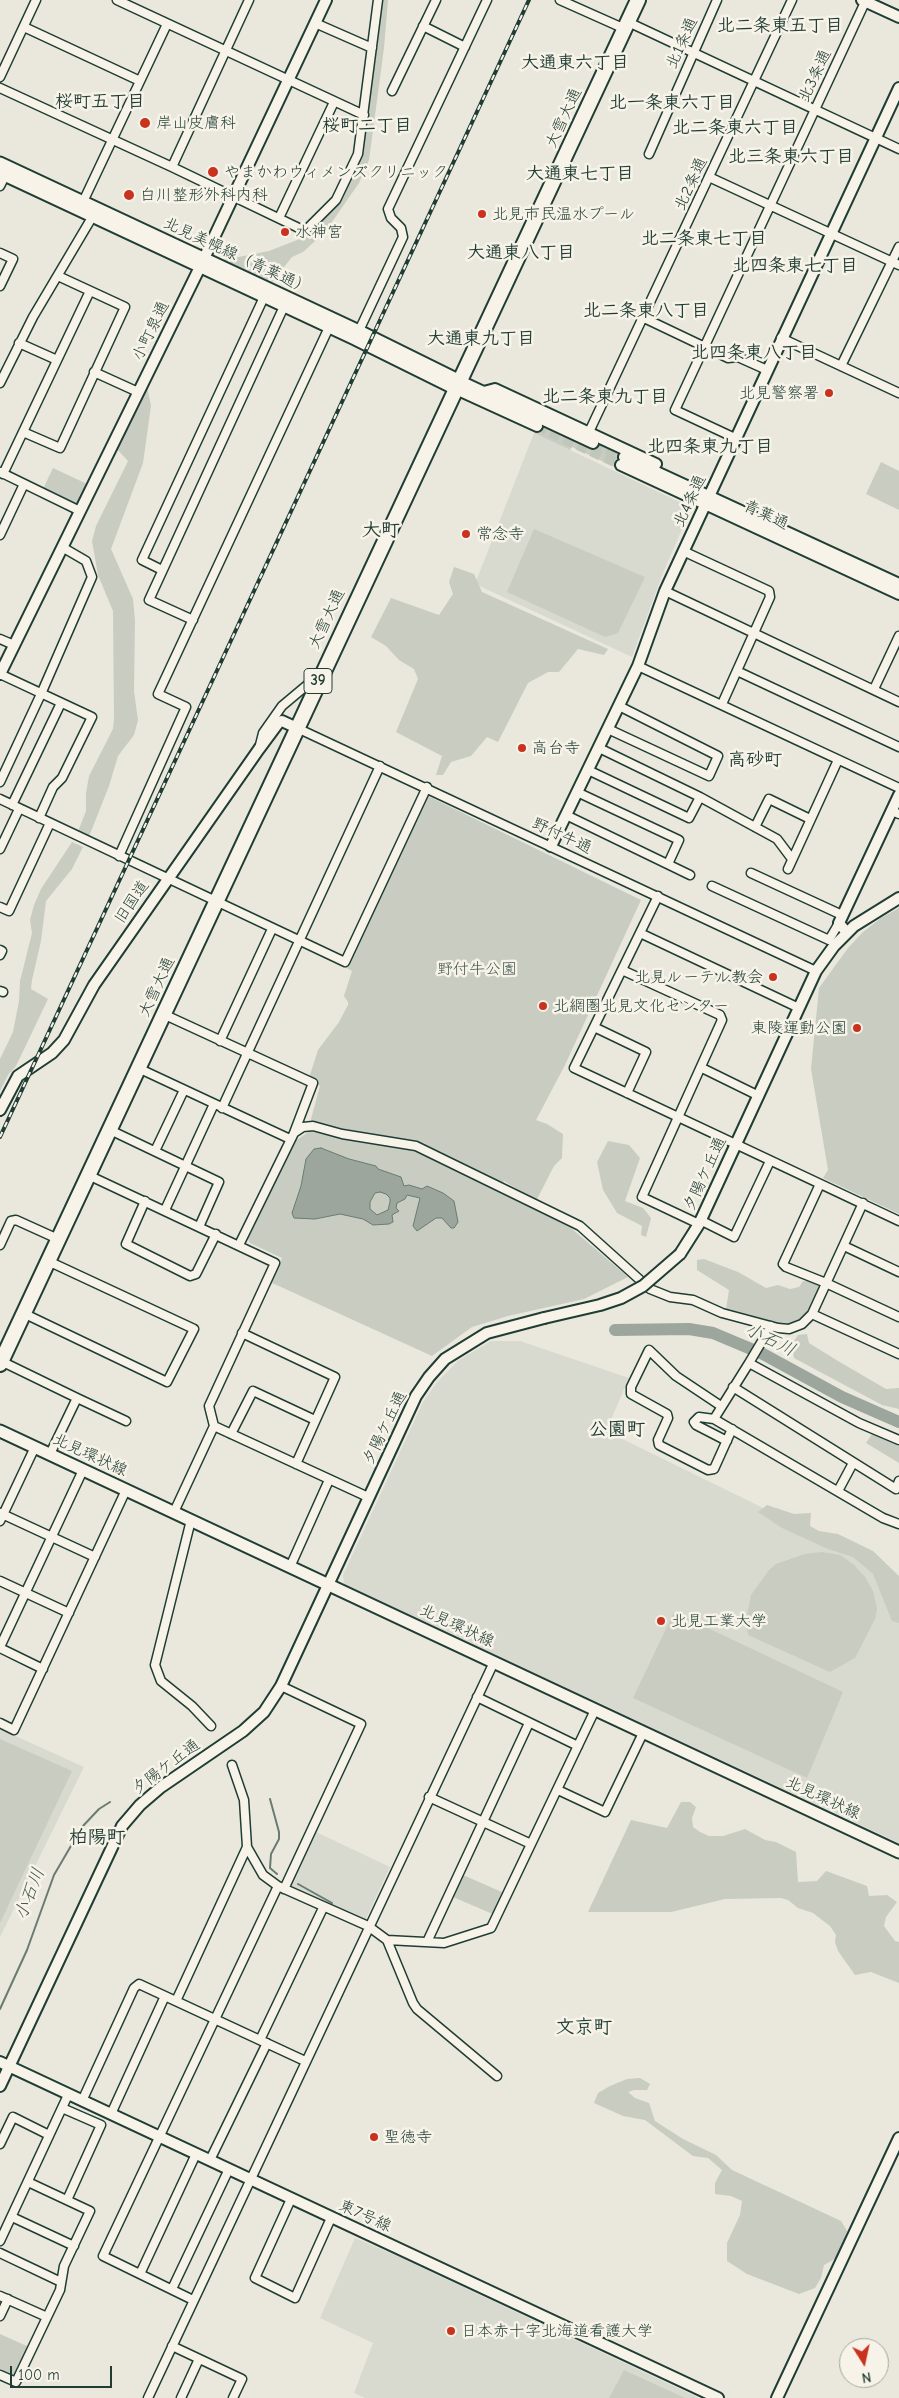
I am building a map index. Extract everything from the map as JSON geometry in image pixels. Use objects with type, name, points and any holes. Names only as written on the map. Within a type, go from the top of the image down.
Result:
[{"type":"highway","name":"大雪大通","points":[[1,1362],[638,0]]},
{"type":"main road","name":"北見美幌線（青葉通）","points":[[3,173],[95,212],[357,335],[458,385]]},
{"type":"main road","name":"北見美幌線（青葉通）","points":[[202,263],[264,297],[286,302]]},
{"type":"main road","name":"北見環状線","points":[[0,1431],[899,1852]]},
{"type":"street","points":[[0,77],[36,0]]},
{"type":"street","points":[[117,0],[131,3],[166,24],[364,115]]},
{"type":"street","points":[[172,166],[249,0]]},
{"type":"street","name":"小町泉通","points":[[0,674],[202,263],[326,0]]},
{"type":"street","points":[[0,88],[172,166],[305,231],[336,200],[358,154],[378,0]]},
{"type":"street","points":[[392,90],[436,0]]},
{"type":"street","points":[[357,335],[403,237],[401,228],[391,218],[388,209],[488,0]]},
{"type":"street","points":[[560,0],[693,51],[899,149]]},
{"type":"street","name":"北1条通","points":[[649,154],[717,0]]},
{"type":"street","name":"北2条通","points":[[589,432],[792,0]]},
{"type":"street","points":[[865,1],[899,17]]},
{"type":"street","name":"北3条通","points":[[735,438],[675,410],[703,346],[865,1]]},
{"type":"street","points":[[315,23],[372,48]]},
{"type":"street","points":[[81,206],[166,24]]},
{"type":"street","points":[[423,26],[465,47]]},
{"type":"street","points":[[24,27],[140,81]]},
{"type":"street","name":"北4条通","points":[[551,846],[638,666],[664,592],[899,88]]},
{"type":"street","points":[[279,218],[334,102]]},
{"type":"street","points":[[710,177],[896,263]]},
{"type":"street","points":[[0,383],[19,343],[95,212]]},
{"type":"street","points":[[841,366],[896,263],[899,247]]},
{"type":"street","points":[[0,253],[12,259],[0,286]]},
{"type":"street","points":[[23,432],[60,448],[125,307],[58,276]]},
{"type":"street","points":[[80,510],[1,473],[23,432],[90,291]]},
{"type":"street","points":[[162,570],[142,560],[264,297]]},
{"type":"street","points":[[193,620],[149,600],[286,302]]},
{"type":"street","points":[[644,318],[728,358],[738,357],[767,370]]},
{"type":"street","points":[[119,856],[186,708],[158,694],[331,323]]},
{"type":"street","points":[[781,338],[899,393]]},
{"type":"street","points":[[19,343],[57,360]]},
{"type":"street","points":[[94,372],[138,392]]},
{"type":"street","points":[[458,385],[484,392],[593,443]]},
{"type":"street","points":[[458,385],[537,426]]},
{"type":"street","points":[[484,392],[495,389],[696,483],[707,500]]},
{"type":"street","name":"青葉通","points":[[623,461],[899,594]]},
{"type":"street","points":[[1,530],[24,484]]},
{"type":"street","name":"青葉通","points":[[707,500],[899,584]]},
{"type":"street","points":[[0,782],[42,694],[92,577],[86,561],[62,548]]},
{"type":"street","points":[[684,551],[768,591],[770,597],[722,704]]},
{"type":"street","points":[[664,592],[899,702]]},
{"type":"street","points":[[874,689],[899,636]]},
{"type":"street","points":[[0,639],[14,645]]},
{"type":"street","points":[[638,666],[899,788]]},
{"type":"street","points":[[737,671],[899,746]]},
{"type":"street","points":[[259,749],[263,733],[282,706],[322,673]]},
{"type":"street","points":[[0,674],[92,717],[62,778],[53,787],[39,818]]},
{"type":"street","points":[[0,849],[61,703]]},
{"type":"street","points":[[608,729],[709,776],[718,756],[619,706]]},
{"type":"street","name":"旧国道","points":[[0,1110],[18,1076],[52,1053],[64,1040],[94,984],[167,878],[279,722],[282,721],[297,728]]},
{"type":"street","name":"野付牛通","points":[[297,728],[427,787],[816,971]]},
{"type":"street","points":[[599,748],[700,797],[777,839],[792,859]]},
{"type":"street","points":[[788,869],[838,760]]},
{"type":"street","points":[[222,1108],[380,766]]},
{"type":"street","points":[[588,770],[689,818],[700,797]]},
{"type":"street","points":[[0,799],[345,962],[427,787]]},
{"type":"street","points":[[577,792],[679,840],[668,864]]},
{"type":"street","points":[[712,886],[829,940],[895,813],[899,795]]},
{"type":"street","points":[[756,827],[769,799],[810,819]]},
{"type":"street","points":[[566,815],[690,875]]},
{"type":"street","points":[[0,907],[9,911],[50,823]]},
{"type":"street","points":[[752,873],[841,919],[847,933]]},
{"type":"street","points":[[658,896],[574,1068],[735,1145],[899,1220]]},
{"type":"street","name":"夕陽ケ丘通","points":[[0,2086],[5,2064],[122,1826],[140,1804],[161,1787],[264,1712],[281,1686],[416,1396],[445,1359],[487,1333],[621,1298],[643,1286],[680,1254],[699,1222],[816,971],[847,933],[869,915],[899,898]]},
{"type":"street","points":[[220,1041],[272,929]]},
{"type":"street","points":[[640,934],[799,1008]]},
{"type":"street","points":[[0,950],[2,951],[0,955]]},
{"type":"street","points":[[622,970],[720,1015],[722,1020],[702,1068],[642,1197],[734,1236],[770,1161]]},
{"type":"street","points":[[163,1014],[313,1083],[292,1136],[239,1245]]},
{"type":"street","points":[[594,1027],[646,1052],[626,1093]]},
{"type":"street","points":[[138,1068],[222,1108],[292,1136]]},
{"type":"street","points":[[702,1068],[759,1096]]},
{"type":"street","points":[[154,1151],[184,1090]]},
{"type":"street","points":[[164,1210],[214,1104]]},
{"type":"street","points":[[292,1136],[303,1127],[313,1126],[342,1134],[416,1146],[580,1226],[650,1288],[670,1297],[693,1300],[722,1313],[789,1329],[802,1324],[812,1314],[863,1203]]},
{"type":"street","points":[[110,1130],[219,1182],[199,1227]]},
{"type":"street","points":[[88,1175],[275,1263],[209,1406],[214,1426],[174,1512]]},
{"type":"street","points":[[820,1184],[783,1264],[899,1317]]},
{"type":"street","points":[[145,1201],[126,1244],[190,1276],[196,1274],[216,1234]]},
{"type":"street","points":[[0,1245],[11,1221],[16,1220],[58,1239]]},
{"type":"street","points":[[844,1246],[899,1272]]},
{"type":"street","points":[[23,1313],[167,1382],[194,1329],[48,1261]]},
{"type":"street","points":[[812,1314],[899,1354]]},
{"type":"street","points":[[714,1419],[772,1326]]},
{"type":"street","points":[[242,1333],[335,1377],[296,1464]]},
{"type":"street","points":[[721,1406],[676,1376],[649,1350],[631,1387],[631,1394],[667,1414],[668,1418],[658,1440],[659,1445],[708,1470],[714,1469],[732,1430]]},
{"type":"street","points":[[751,1360],[859,1422],[899,1440]]},
{"type":"street","points":[[1,1362],[126,1421]]},
{"type":"street","points":[[733,1387],[896,1489],[899,1481]]},
{"type":"street","points":[[231,1434],[253,1391],[316,1420]]},
{"type":"street","points":[[50,1454],[78,1398]]},
{"type":"street","points":[[727,1441],[696,1425],[694,1422],[699,1417],[714,1419],[841,1486],[883,1518],[899,1524]]},
{"type":"street","points":[[214,1426],[368,1497]]},
{"type":"street","points":[[35,1447],[1,1516],[95,1557]]},
{"type":"street","points":[[841,1486],[853,1463]]},
{"type":"street","points":[[43,1669],[0,1647],[83,1470]]},
{"type":"street","points":[[290,1567],[330,1480]]},
{"type":"street","points":[[0,1723],[14,1730],[126,1490]]},
{"type":"street","points":[[191,1520],[155,1665],[161,1681],[192,1706],[212,1726]]},
{"type":"street","points":[[0,1581],[68,1613]]},
{"type":"street","points":[[148,2398],[368,1926],[494,1662]]},
{"type":"street","points":[[193,2300],[103,2256],[215,2019],[361,1724],[281,1686]]},
{"type":"street","points":[[477,1697],[578,1746]]},
{"type":"street","points":[[387,1940],[444,1944],[491,1928],[595,1710]]},
{"type":"street","points":[[427,1942],[529,1723]]},
{"type":"street","points":[[558,1790],[605,1812],[643,1733]]},
{"type":"street","points":[[232,1765],[244,1800],[247,1847],[263,1875],[281,1888],[323,1908],[368,1926],[387,1940],[413,2002],[418,2009],[497,2076]]},
{"type":"street","points":[[429,1797],[531,1844]]},
{"type":"street","points":[[176,2001],[247,1847]]},
{"type":"street","points":[[210,2160],[323,1908]]},
{"type":"street","points":[[82,2101],[134,1988],[139,1984],[305,2061]]},
{"type":"street","points":[[110,2114],[165,1996]]},
{"type":"street","name":"東7号線","points":[[5,2064],[718,2398]]},
{"type":"street","points":[[0,2241],[68,2095]]},
{"type":"street","points":[[62,2108],[101,2126],[67,2200]]},
{"type":"street","points":[[0,2144],[13,2117],[49,2135]]},
{"type":"street","points":[[777,2398],[899,2138]]},
{"type":"street","points":[[140,2274],[196,2154]]},
{"type":"street","points":[[172,2289],[230,2169]]},
{"type":"street","points":[[0,2375],[16,2382],[60,2290],[64,2266],[90,2211],[28,2182]]},
{"type":"street","points":[[291,2199],[255,2278],[295,2298],[332,2218]]},
{"type":"street","points":[[12,2217],[74,2246]]},
{"type":"street","points":[[0,2253],[61,2282]]},
{"type":"street","points":[[0,2296],[47,2317]]},
{"type":"street","points":[[0,2316],[8,2299]]},
{"type":"street","points":[[172,2346],[242,2379],[232,2398]]},
{"type":"street","points":[[181,2398],[199,2359]]},
{"type":"shaded area","points":[[534,433],[686,505],[689,513],[663,573],[632,657],[475,584]]},
{"type":"shaded area","points":[[321,1148],[349,1159],[376,1166],[378,1169],[401,1177],[404,1186],[409,1185],[422,1189],[427,1186],[443,1193],[454,1201],[458,1222],[454,1228],[451,1228],[442,1218],[436,1218],[417,1231],[413,1226],[420,1198],[407,1195],[405,1199],[397,1203],[396,1208],[399,1211],[392,1215],[393,1222],[389,1224],[373,1225],[363,1219],[340,1214],[315,1219],[294,1218],[292,1213],[301,1186],[306,1159],[314,1149]],"holes":[[[375,1193],[386,1194],[390,1198],[388,1210],[377,1215],[370,1209],[370,1202]]]},
{"type":"shaded area","name":"北見工業大学","points":[[491,1341],[520,1341],[629,1378],[606,1431],[796,1524],[899,1580],[899,1843],[344,1584],[343,1575],[423,1402],[437,1382],[459,1360]]},
{"type":"shaded area","points":[[0,1729],[84,1767],[0,1937]]},
{"type":"shaded area","points":[[316,1832],[390,1867],[365,1921],[290,1888]]},
{"type":"shaded area","name":"日本赤十字北海道看護大学","points":[[355,2238],[699,2398],[365,2398],[354,2393],[373,2343],[320,2318]]},
{"type":"green space","points":[[380,0],[388,0],[384,48],[369,160],[359,183],[325,232],[303,252],[292,257],[272,282],[223,260],[269,251],[310,235],[338,201],[351,180],[360,155]]},
{"type":"green space","points":[[146,381],[151,406],[143,463],[111,549],[133,599],[135,621],[134,691],[138,720],[134,735],[118,756],[109,786],[88,839],[77,834],[86,811],[86,793],[89,776],[113,729],[114,718],[113,611],[98,575],[92,541],[96,526],[128,461],[115,447]]},
{"type":"green space","points":[[540,421],[594,439],[626,454],[619,469],[572,447],[570,450],[534,433]]},
{"type":"green space","points":[[881,462],[899,471],[899,510],[866,494]]},
{"type":"green space","points":[[53,468],[87,484],[77,505],[43,489]]},
{"type":"green space","points":[[534,529],[645,577],[618,633],[605,637],[507,592]]},
{"type":"green space","points":[[454,567],[474,574],[482,592],[608,649],[604,655],[578,649],[559,672],[548,672],[528,683],[498,742],[487,737],[471,756],[451,762],[443,775],[436,775],[442,756],[396,732],[418,679],[414,669],[399,660],[386,646],[371,637],[391,598],[439,615],[453,594],[449,582]]},
{"type":"green space","name":"野付牛公園","points":[[426,795],[641,900],[565,1065],[536,1120],[547,1124],[563,1134],[562,1158],[554,1166],[536,1201],[504,1181],[498,1190],[571,1228],[628,1277],[584,1299],[508,1316],[472,1327],[432,1356],[270,1282],[282,1258],[250,1243],[248,1239],[295,1141],[313,1129],[311,1119],[320,1086],[309,1078],[318,1050],[339,1022],[348,1005],[344,996],[352,971],[345,967]]},
{"type":"green space","points":[[72,842],[83,847],[72,869],[46,901],[41,941],[32,980],[31,989],[48,999],[16,1066],[8,1075],[0,1091],[0,1059],[13,1032],[19,1001],[20,981],[32,933],[30,920],[34,905],[41,889]]},
{"type":"green space","name":"東陵運動公園","points":[[899,908],[899,1214],[823,1178],[828,1170],[811,1069],[819,988],[848,948],[863,932],[881,918]]},
{"type":"green space","points":[[608,1141],[629,1145],[640,1158],[625,1201],[643,1208],[651,1218],[646,1237],[641,1235],[642,1226],[617,1213],[603,1190],[597,1162]]},
{"type":"green space","points":[[704,1259],[738,1272],[766,1288],[778,1285],[790,1289],[799,1287],[803,1281],[810,1281],[821,1287],[810,1311],[800,1321],[787,1326],[773,1323],[726,1309],[729,1290],[697,1270],[697,1260]]},
{"type":"green space","points":[[807,1334],[809,1343],[838,1361],[886,1389],[899,1388],[899,1409],[882,1405],[794,1358],[792,1344],[798,1335]]},
{"type":"green space","points":[[872,1434],[899,1446],[899,1463],[866,1443]]},
{"type":"green space","points":[[767,1505],[794,1514],[811,1513],[810,1526],[819,1531],[838,1534],[873,1551],[899,1576],[899,1623],[892,1621],[873,1574],[853,1557],[828,1549],[782,1528],[758,1512]]},
{"type":"green space","points":[[822,1552],[840,1555],[854,1565],[865,1577],[873,1591],[877,1609],[875,1619],[855,1658],[830,1672],[748,1635],[746,1620],[751,1595],[769,1570],[776,1564],[805,1554]]},
{"type":"green space","points":[[674,1612],[843,1692],[807,1778],[633,1698]]},
{"type":"green space","points":[[0,1739],[72,1771],[0,1923]]},
{"type":"green space","points":[[681,1802],[690,1802],[696,1807],[692,1818],[693,1827],[709,1836],[723,1836],[745,1829],[765,1840],[776,1842],[796,1852],[798,1882],[817,1881],[826,1871],[867,1886],[869,1896],[887,1895],[897,1902],[886,1917],[884,1926],[895,1941],[899,1942],[899,1983],[871,1972],[855,1975],[838,1951],[835,1942],[836,1935],[830,1926],[813,1913],[798,1908],[788,1900],[781,1898],[725,1899],[671,1912],[588,1912],[631,1820],[667,1828]]},
{"type":"green space","points":[[463,1875],[504,1893],[495,1915],[453,1897]]},
{"type":"green space","points":[[640,2078],[650,2084],[647,2090],[628,2092],[635,2098],[649,2103],[655,2121],[683,2139],[716,2155],[732,2170],[841,2221],[847,2231],[840,2253],[824,2265],[821,2278],[815,2288],[799,2294],[747,2274],[727,2261],[727,2243],[740,2215],[742,2201],[731,2196],[715,2194],[715,2183],[722,2170],[708,2158],[693,2156],[645,2120],[623,2116],[594,2103],[598,2093],[610,2086],[627,2079]]},
{"type":"green space","points":[[0,2334],[29,2347],[15,2377],[12,2378],[0,2372]]},
{"type":"green space","points":[[624,2370],[685,2398],[609,2398]]},
{"type":"waterway","name":"小石川","points":[[615,1330],[689,1329],[713,1333],[763,1354],[842,1397],[899,1422]]},
{"type":"waterway","points":[[270,1799],[279,1832],[279,1839],[271,1854],[270,1868],[277,1874]]},
{"type":"waterway","name":"小石川","points":[[0,2009],[27,1950],[54,1875],[82,1827],[99,1809],[110,1802]]},
{"type":"waterway","points":[[298,1884],[332,1903]]},
{"type":"tunnel","points":[[537,426],[621,465]]},
{"type":"tunnel","points":[[593,443],[624,457]]},
{"type":"railway","points":[[0,1137],[529,0]]},
{"type":"place","name":"岸山皮膚科","points":[[145,123]]},
{"type":"place","name":"やまかわウィメンズクリニック","points":[[213,172]]},
{"type":"place","name":"白川整形外科内科","points":[[129,195]]},
{"type":"place","name":"北見市民温水プール","points":[[482,214]]},
{"type":"place","name":"水神宮","points":[[285,232]]},
{"type":"place","name":"北見警察署","points":[[829,393]]},
{"type":"place","name":"常念寺","points":[[466,534]]},
{"type":"place","name":"高台寺","points":[[522,748]]},
{"type":"place","name":"北見ルーテル教会","points":[[773,977]]},
{"type":"place","name":"北網圏北見文化センター","points":[[543,1006]]},
{"type":"place","name":"東陵運動公園","points":[[857,1028]]},
{"type":"place","name":"北見工業大学","points":[[661,1621]]},
{"type":"place","name":"聖徳寺","points":[[374,2137]]},
{"type":"place","name":"日本赤十字北海道看護大学","points":[[451,2331]]},
{"type":"district","name":"北二条東五丁目","points":[[780,26]]},
{"type":"district","name":"大通東六丁目","points":[[575,63]]},
{"type":"district","name":"桜町五丁目","points":[[100,102]]},
{"type":"district","name":"北一条東六丁目","points":[[672,103]]},
{"type":"district","name":"桜町二丁目","points":[[367,126]]},
{"type":"district","name":"北二条東六丁目","points":[[735,128]]},
{"type":"district","name":"北三条東六丁目","points":[[791,157]]},
{"type":"district","name":"大通東七丁目","points":[[580,174]]},
{"type":"district","name":"北二条東七丁目","points":[[704,239]]},
{"type":"district","name":"大通東八丁目","points":[[521,253]]},
{"type":"district","name":"北四条東七丁目","points":[[795,266]]},
{"type":"district","name":"北二条東八丁目","points":[[646,311]]},
{"type":"district","name":"大通東九丁目","points":[[481,339]]},
{"type":"district","name":"北四条東八丁目","points":[[754,353]]},
{"type":"district","name":"北二条東九丁目","points":[[605,397]]},
{"type":"district","name":"北四条東九丁目","points":[[710,447]]},
{"type":"district","name":"大町","points":[[381,531]]},
{"type":"district","name":"高砂町","points":[[755,760]]},
{"type":"district","name":"公園町","points":[[617,1430]]},
{"type":"district","name":"柏陽町","points":[[97,1838]]},
{"type":"district","name":"文京町","points":[[584,2028]]}]
